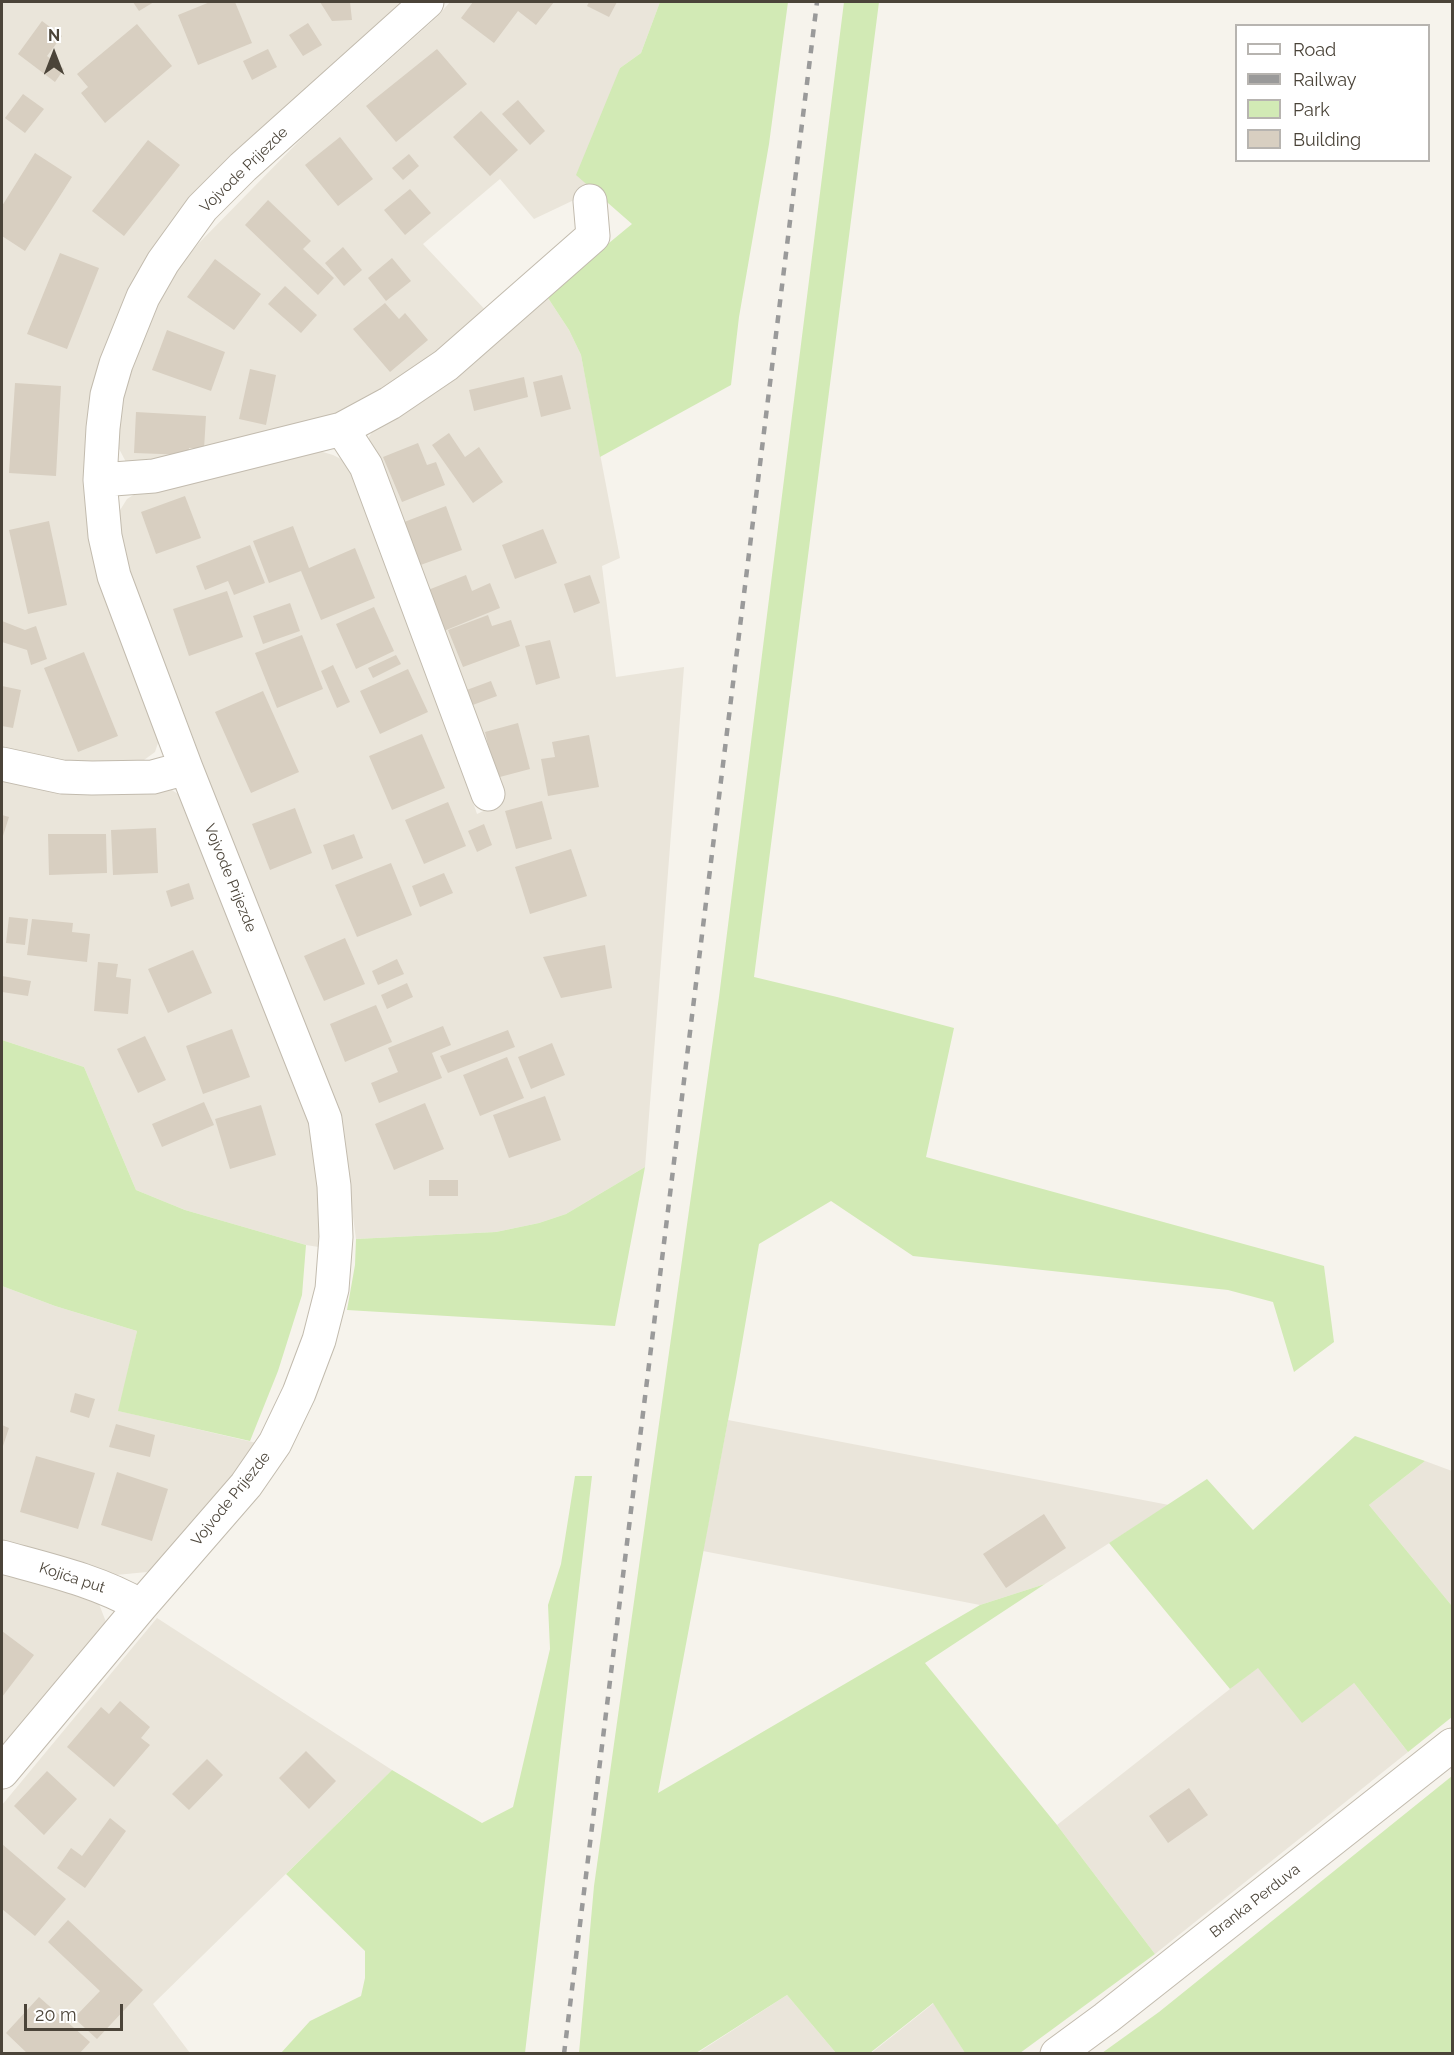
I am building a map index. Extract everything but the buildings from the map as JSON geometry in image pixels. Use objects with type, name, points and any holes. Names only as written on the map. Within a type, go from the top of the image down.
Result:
[{"type":"street","name":"Vojvode Prijezde","points":[[2,1772],[246,1485],[275,1443],[299,1393],[319,1340],[332,1289],[336,1237],[334,1186],[325,1119],[186,768],[114,576],[105,536],[100,480],[107,395],[116,363],[143,297],[163,262],[202,208],[243,167],[427,2]]},
{"type":"street","points":[[100,480],[154,476],[342,429],[390,403],[446,365],[593,236],[590,201]]},
{"type":"street","points":[[342,429],[366,466],[488,794]]},
{"type":"street","points":[[2,764],[62,777],[92,778],[153,777],[186,768]]},
{"type":"street","name":"Kojića put","points":[[2,1557],[92,1583],[120,1594],[141,1606]]},
{"type":"street","name":"Branka Perduva","points":[[1057,2054],[1106,2018],[1452,1745]]},
{"type":"shaded area","points":[[2,2],[414,2],[198,199],[92,444],[159,740],[155,752],[144,760],[126,763],[69,764],[2,748]]},
{"type":"shaded area","points":[[450,2],[660,2],[641,53],[620,68],[593,191],[534,219],[500,179],[423,244],[491,316],[342,418],[136,466],[126,462],[117,445],[126,377],[147,314],[173,274],[198,244],[302,138],[437,17]]},
{"type":"shaded area","points":[[546,295],[569,330],[581,355],[620,558],[602,566],[616,677],[684,667],[645,1167],[566,1214],[539,1223],[496,1232],[356,1239],[343,1142],[128,568],[117,515],[127,499],[141,490],[316,450],[353,465],[366,484],[477,814],[500,803],[369,444],[369,437],[375,427]]},
{"type":"shaded area","points":[[2,779],[155,788],[172,790],[187,800],[309,1113],[325,1248],[306,1245],[185,1210],[136,1190],[84,1067],[2,1040]]},
{"type":"shaded area","points":[[2,1286],[55,1306],[137,1331],[119,1411],[261,1444],[157,1566],[147,1572],[116,1575],[2,1543]]},
{"type":"shaded area","points":[[728,1420],[1169,1505],[1045,1584],[980,1605],[703,1551]]},
{"type":"shaded area","points":[[1425,1461],[1452,1471],[1452,1606],[1369,1505]]},
{"type":"shaded area","points":[[2,1567],[99,1604],[106,1622],[2,1753]]},
{"type":"shaded area","points":[[157,1618],[392,1770],[153,2004],[190,2053],[2,2054],[2,1805]]},
{"type":"shaded area","points":[[1258,1667],[1354,1683],[1408,1752],[1155,1954],[1057,1825]]},
{"type":"shaded area","points":[[787,1995],[836,2053],[696,2054]]},
{"type":"shaded area","points":[[934,2003],[965,2053],[870,2054]]},
{"type":"green space","points":[[660,2],[788,2],[769,144],[739,317],[731,385],[600,457],[581,355],[569,330],[546,295],[632,224],[576,175],[620,68],[641,53]]},
{"type":"green space","points":[[844,2],[879,2],[754,977],[954,1028],[926,1157],[1324,1266],[1334,1342],[1294,1372],[1273,1302],[1228,1290],[913,1256],[831,1201],[759,1244],[658,1793],[980,1605],[1045,1584],[925,1663],[1057,1825],[1155,1954],[1020,2053],[965,2053],[933,2003],[870,2053],[836,2053],[787,1995],[696,2053],[579,2053],[594,1886],[719,997]]},
{"type":"green space","points":[[2,1040],[84,1067],[136,1190],[185,1210],[306,1245],[302,1295],[278,1371],[250,1441],[118,1411],[137,1331],[55,1306],[2,1286]]},
{"type":"green space","points":[[645,1167],[615,1326],[347,1310],[355,1265],[356,1239],[496,1232],[539,1223],[566,1214]]},
{"type":"green space","points":[[1355,1436],[1425,1461],[1369,1505],[1452,1606],[1452,1717],[1408,1752],[1354,1683],[1302,1723],[1258,1668],[1230,1689],[1109,1543],[1207,1479],[1253,1530]]},
{"type":"green space","points":[[575,1476],[592,1476],[525,2053],[281,2053],[310,2021],[361,1996],[365,1978],[365,1951],[286,1874],[392,1770],[482,1823],[513,1807],[550,1649],[548,1605],[561,1564]]},
{"type":"green space","points":[[1452,1776],[1452,2053],[1102,2053],[1159,2012]]},
{"type":"railway","points":[[564,2054],[817,2]]}]
